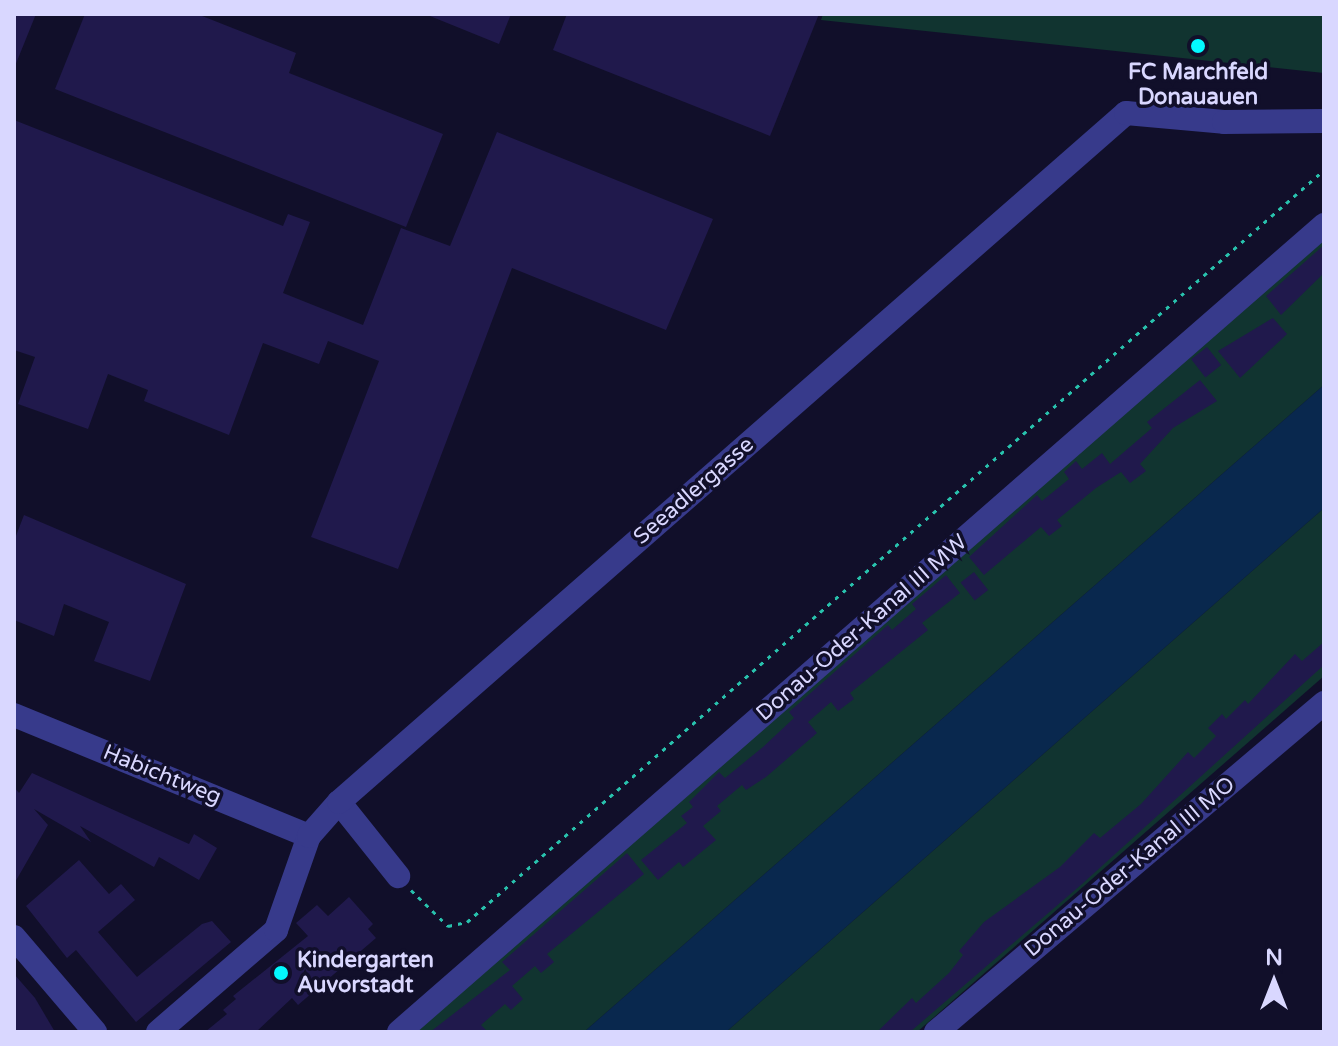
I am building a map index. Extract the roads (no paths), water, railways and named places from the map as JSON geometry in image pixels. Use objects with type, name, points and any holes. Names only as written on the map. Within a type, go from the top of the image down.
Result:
[{"type":"street","name":"Seeadlergasse","points":[[158,1032],[276,930],[309,836],[339,802],[1126,113],[1224,122],[1324,121]]},
{"type":"street","name":"Donau-Oder-Kanal III MW","points":[[399,1032],[1324,225]]},
{"type":"street","name":"Donau-Oder-Kanal III MO","points":[[936,1032],[1324,703]]},
{"type":"street","name":"Habichtweg","points":[[14,715],[309,836]]},
{"type":"street","points":[[339,802],[398,876]]},
{"type":"street","points":[[14,937],[95,1032]]},
{"type":"water","points":[[1324,385],[1324,508],[726,1032],[584,1032]]},
{"type":"place","name":"FC Marchfeld Donauauen","points":[[1198,46]]},
{"type":"place","name":"Kindergarten Auvorstadt","points":[[281,973]]}]
